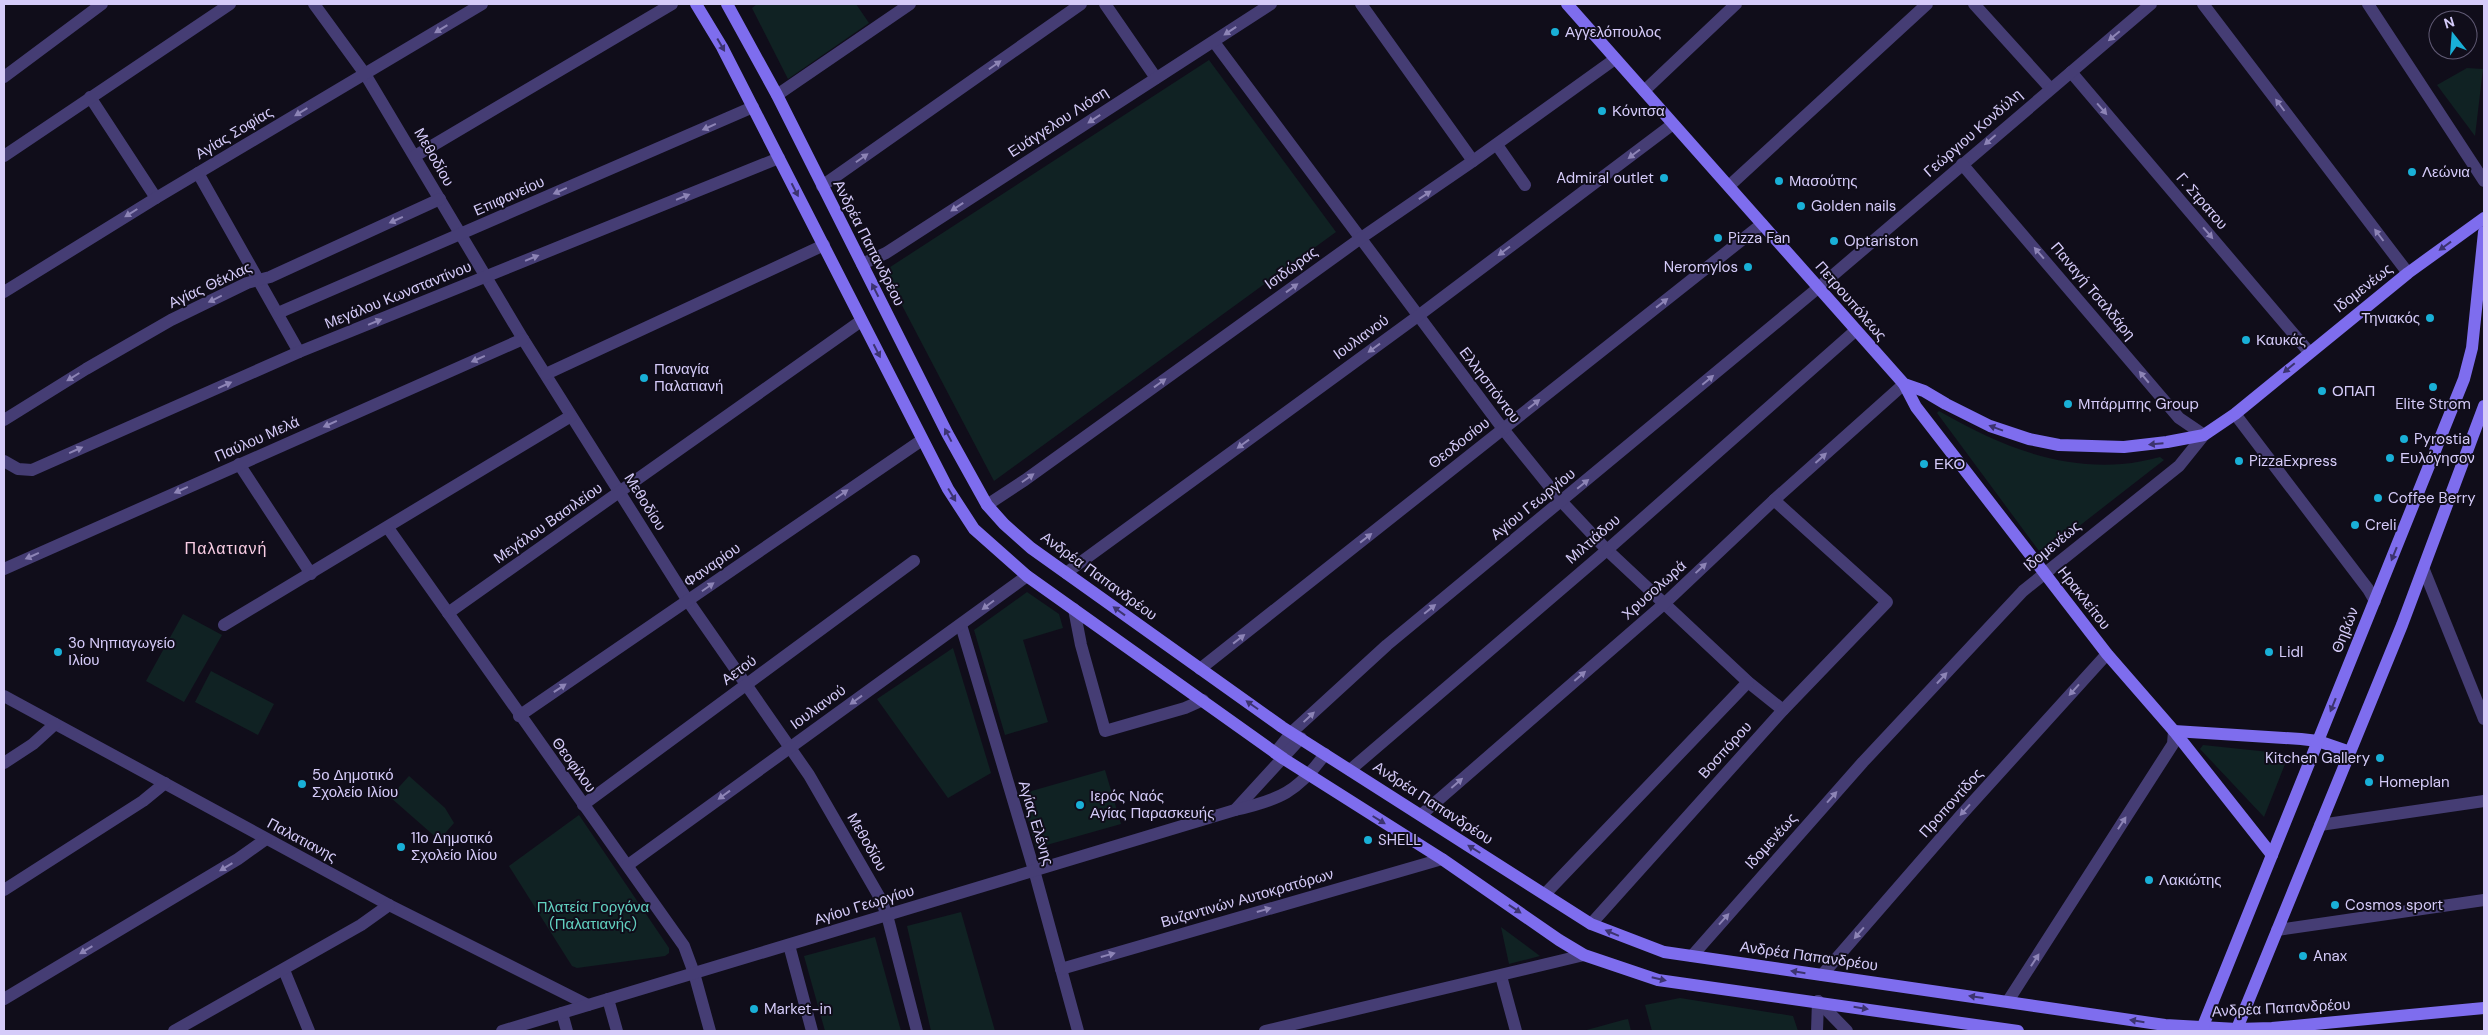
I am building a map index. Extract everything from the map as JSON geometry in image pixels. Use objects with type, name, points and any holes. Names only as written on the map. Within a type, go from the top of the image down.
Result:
[{"type":"main road","points":[[696,4],[722,47],[948,489],[974,529],[1027,576],[1280,756],[1442,859],[1584,955],[1658,980],[1818,1001],[2018,1031]]},
{"type":"main road","name":"Πετρουπόλεως","points":[[1567,4],[1904,384],[1924,391],[1990,426],[2029,439],[2059,445],[2124,446],[2167,442],[2204,435]]},
{"type":"main road","name":"Ανδρέα Παπανδρέου","points":[[732,6],[947,433],[987,505],[1004,524],[1066,573],[1200,669],[1325,754],[1591,924],[1664,952],[2202,1030],[2306,1026],[2484,1008]]},
{"type":"main road","name":"Ιδομενέως","points":[[2204,435],[2235,414],[2408,273],[2484,218]]},
{"type":"main road","name":"Θηβών","points":[[2202,1030],[2464,379],[2472,348],[2484,232]]},
{"type":"main road","name":"Ηρακλείτου","points":[[1904,384],[1916,406],[2044,574],[2107,654],[2174,731],[2272,854]]},
{"type":"main road","points":[[2237,1030],[2481,426],[2484,406]]},
{"type":"main road","points":[[2174,731],[2318,741],[2350,752]]},
{"type":"street","points":[[4,77],[102,4]]},
{"type":"street","points":[[4,156],[230,4]]},
{"type":"street","name":"Μεθοδίου","points":[[314,4],[365,74],[571,416],[688,601],[791,746],[859,860],[887,915],[917,1031]]},
{"type":"street","name":"Αγίας Σοφίας","points":[[4,292],[156,198],[482,4]]},
{"type":"street","points":[[416,156],[672,4]]},
{"type":"street","points":[[777,95],[910,4]]},
{"type":"street","points":[[822,186],[1081,4]]},
{"type":"street","points":[[1105,4],[1156,78]]},
{"type":"street","name":"Ευάγγελου Λιόση","points":[[862,264],[886,252],[1271,4]]},
{"type":"street","points":[[1361,4],[1473,162]]},
{"type":"street","points":[[1644,91],[1736,4]]},
{"type":"street","points":[[1729,186],[1927,4]]},
{"type":"street","points":[[1974,4],[2050,88]]},
{"type":"street","name":"Γεώργιου Κονδύλη","points":[[1818,288],[2050,88],[2151,4]]},
{"type":"street","points":[[2203,4],[2408,273]]},
{"type":"street","points":[[2368,4],[2484,181]]},
{"type":"street","name":"Ελλησπόντου","points":[[1214,42],[1503,429],[1562,502],[1607,550],[1665,602],[1748,682],[1783,710]]},
{"type":"street","name":"Ισιδώρας","points":[[987,505],[1026,480],[1361,238],[1473,162],[1615,59]]},
{"type":"street","name":"Γ. Στρατου","points":[[2070,72],[2309,352]]},
{"type":"street","points":[[90,97],[156,198]]},
{"type":"street","name":"Επιφανείου","points":[[278,313],[753,107]]},
{"type":"street","name":"Ιουλιανού","points":[[1066,573],[1418,316],[1673,124]]},
{"type":"street","points":[[1497,145],[1525,184]]},
{"type":"street","name":"Μεγάλου Κωνσταντίνου","points":[[4,460],[18,469],[32,470],[299,352],[779,158]]},
{"type":"street","name":"Παναγή Τσαλδάρη","points":[[1962,164],[2179,418],[2204,435]]},
{"type":"street","points":[[198,173],[299,352]]},
{"type":"street","name":"Αγίας Θέκλας","points":[[4,420],[164,324],[258,279],[270,277],[440,199]]},
{"type":"street","name":"Θεοδοσίου","points":[[1200,669],[1762,224]]},
{"type":"street","points":[[546,374],[824,245]]},
{"type":"street","name":"Αγίου Γεωργίου","points":[[1234,810],[1297,735],[1387,645],[1562,502],[1818,288]]},
{"type":"street","name":"Μεγάλου Βασιλείου","points":[[448,613],[861,321]]},
{"type":"street","name":"Μιλτιάδου","points":[[1350,770],[1607,550],[1855,331]]},
{"type":"street","name":"Παύλου Μελά","points":[[4,569],[523,339]]},
{"type":"street","name":"Χρυσολωρά","points":[[1421,815],[1665,602],[1774,500],[1904,384]]},
{"type":"street","points":[[2235,414],[2368,589],[2375,601]]},
{"type":"street","points":[[224,625],[388,528],[571,416]]},
{"type":"street","name":"Ιδομενέως","points":[[1692,956],[1863,762],[2023,591],[2179,466],[2204,435]]},
{"type":"street","name":"Φαναρίου","points":[[519,716],[922,440]]},
{"type":"street","points":[[239,464],[311,574]]},
{"type":"street","name":"Βοσπόρου","points":[[1591,924],[1783,710],[1887,602],[1774,500]]},
{"type":"street","name":"Θεοφίλου","points":[[388,528],[519,716],[628,865],[684,946],[694,973],[710,1031]]},
{"type":"street","name":"Αετού","points":[[583,805],[914,561]]},
{"type":"street","points":[[2424,570],[2484,719]]},
{"type":"street","name":"Ιουλιανού","points":[[628,865],[1027,576]]},
{"type":"street","points":[[1074,609],[1081,645],[1105,731],[1185,708],[1203,700]]},
{"type":"street","name":"Αγίας Ελένης","points":[[961,625],[1034,870],[1078,1031]]},
{"type":"street","name":"Προποντίδος","points":[[1822,975],[1962,814],[2107,654]]},
{"type":"street","points":[[1545,894],[1748,682]]},
{"type":"street","name":"Παλατιανης","points":[[4,696],[266,839],[588,1005]]},
{"type":"street","points":[[4,763],[33,744],[55,724]]},
{"type":"street","points":[[2008,1001],[2173,744],[2174,731]]},
{"type":"street","name":"Αγίου Γεωργίου","points":[[502,1031],[1234,810],[1267,803],[1280,797],[1309,775],[1325,754]]},
{"type":"street","points":[[4,890],[143,801],[165,783]]},
{"type":"street","points":[[2320,825],[2484,801]]},
{"type":"street","points":[[4,999],[238,860],[266,839]]},
{"type":"street","name":"Βυζαντινών Αυτοκρατόρων","points":[[1062,969],[1442,859]]},
{"type":"street","points":[[2278,930],[2484,900]]},
{"type":"street","points":[[174,1031],[361,925],[389,904]]},
{"type":"street","points":[[789,944],[812,1031]]},
{"type":"street","points":[[1265,1031],[1584,955]]},
{"type":"street","points":[[284,970],[309,1031]]},
{"type":"street","points":[[1501,976],[1516,1031]]},
{"type":"street","points":[[608,999],[617,1031]]},
{"type":"street","points":[[1816,1031],[1818,1001]]},
{"type":"street","points":[[1818,1001],[1847,1031]]},
{"type":"street","points":[[562,1013],[567,1031]]},
{"type":"green space","points":[[757,4],[856,4],[869,23],[788,79],[752,8]]},
{"type":"green space","points":[[1209,60],[1336,232],[994,481],[884,271]]},
{"type":"green space","points":[[2467,68],[2483,69],[2475,136],[2437,85]]},
{"type":"green space","points":[[1939,411],[2004,444],[2050,458],[2097,465],[2127,464],[2160,457],[2164,460],[2042,555],[1937,413]]},
{"type":"green space","points":[[1027,592],[1059,614],[1063,628],[1023,640],[1048,722],[1005,735],[974,630]]},
{"type":"green space","points":[[183,614],[222,635],[184,702],[146,681]]},
{"type":"green space","points":[[953,648],[991,773],[948,798],[877,699]]},
{"type":"green space","points":[[211,671],[274,704],[258,735],[195,702]]},
{"type":"green space","points":[[2203,745],[2289,754],[2264,817],[2200,749]]},
{"type":"green space","points":[[1105,770],[1121,824],[1036,848],[1021,794]]},
{"type":"green space","points":[[409,776],[445,808],[454,823],[439,840],[390,797]]},
{"type":"green space","name":"Πλατεία Γοργόνα (Παλατιανής)","points":[[579,815],[669,948],[669,953],[665,956],[577,968],[572,966],[509,866]]},
{"type":"green space","points":[[961,912],[995,1031],[931,1031],[907,926]]},
{"type":"green space","points":[[1501,927],[1540,956],[1509,964]]},
{"type":"green space","points":[[875,937],[901,1031],[825,1031],[804,956]]},
{"type":"green space","points":[[1680,998],[1793,1016],[1798,1031],[1652,1031],[1645,1005]]},
{"type":"green space","points":[[1628,1019],[1631,1031],[1583,1031],[1623,1020]]},
{"type":"place","name":"Αγγελόπουλος","points":[[1555,32]]},
{"type":"place","name":"Κόνιτσα","points":[[1602,111]]},
{"type":"place","name":"Λεώνια","points":[[2412,172]]},
{"type":"place","name":"Admiral outlet","points":[[1664,178]]},
{"type":"place","name":"Μασούτης","points":[[1779,181]]},
{"type":"place","name":"Golden nails","points":[[1801,206]]},
{"type":"place","name":"Pizza Fan","points":[[1718,238]]},
{"type":"place","name":"Optariston","points":[[1834,241]]},
{"type":"place","name":"Neromylos","points":[[1748,267]]},
{"type":"place","name":"Τηνιακός","points":[[2430,318]]},
{"type":"place","name":"Καυκάς","points":[[2246,340]]},
{"type":"place","name":"Παναγία Παλατιανή","points":[[644,378]]},
{"type":"place","name":"Elite Strom","points":[[2433,387]]},
{"type":"place","name":"ΟΠΑΠ","points":[[2322,391]]},
{"type":"place","name":"Μπάρμπης Group","points":[[2068,404]]},
{"type":"place","name":"Pyrostia","points":[[2404,439]]},
{"type":"place","name":"Ευλόγησον","points":[[2390,458]]},
{"type":"place","name":"PizzaExpress","points":[[2239,461]]},
{"type":"place","name":"ΕΚΟ","points":[[1924,464]]},
{"type":"place","name":"Coffee Berry","points":[[2378,498]]},
{"type":"place","name":"Creli","points":[[2355,525]]},
{"type":"place","name":"3ο Νηπιαγωγείο Ιλίου","points":[[58,652]]},
{"type":"place","name":"Lidl","points":[[2269,652]]},
{"type":"place","name":"Kitchen Gallery","points":[[2380,758]]},
{"type":"place","name":"Homeplan","points":[[2369,782]]},
{"type":"place","name":"5ο Δημοτικό Σχολείο Ιλίου","points":[[302,784]]},
{"type":"place","name":"Ιερός Ναός Αγίας Παρασκευής","points":[[1080,805]]},
{"type":"place","name":"SHELL","points":[[1368,840]]},
{"type":"place","name":"11ο Δημοτικό Σχολείο Ιλίου","points":[[401,847]]},
{"type":"place","name":"Λακιώτης","points":[[2149,880]]},
{"type":"place","name":"Cosmos sport","points":[[2335,905]]},
{"type":"place","name":"Anax","points":[[2303,956]]},
{"type":"place","name":"Market-in","points":[[754,1009]]},
{"type":"district","name":"Παλατιανή","points":[[226,548]]}]
